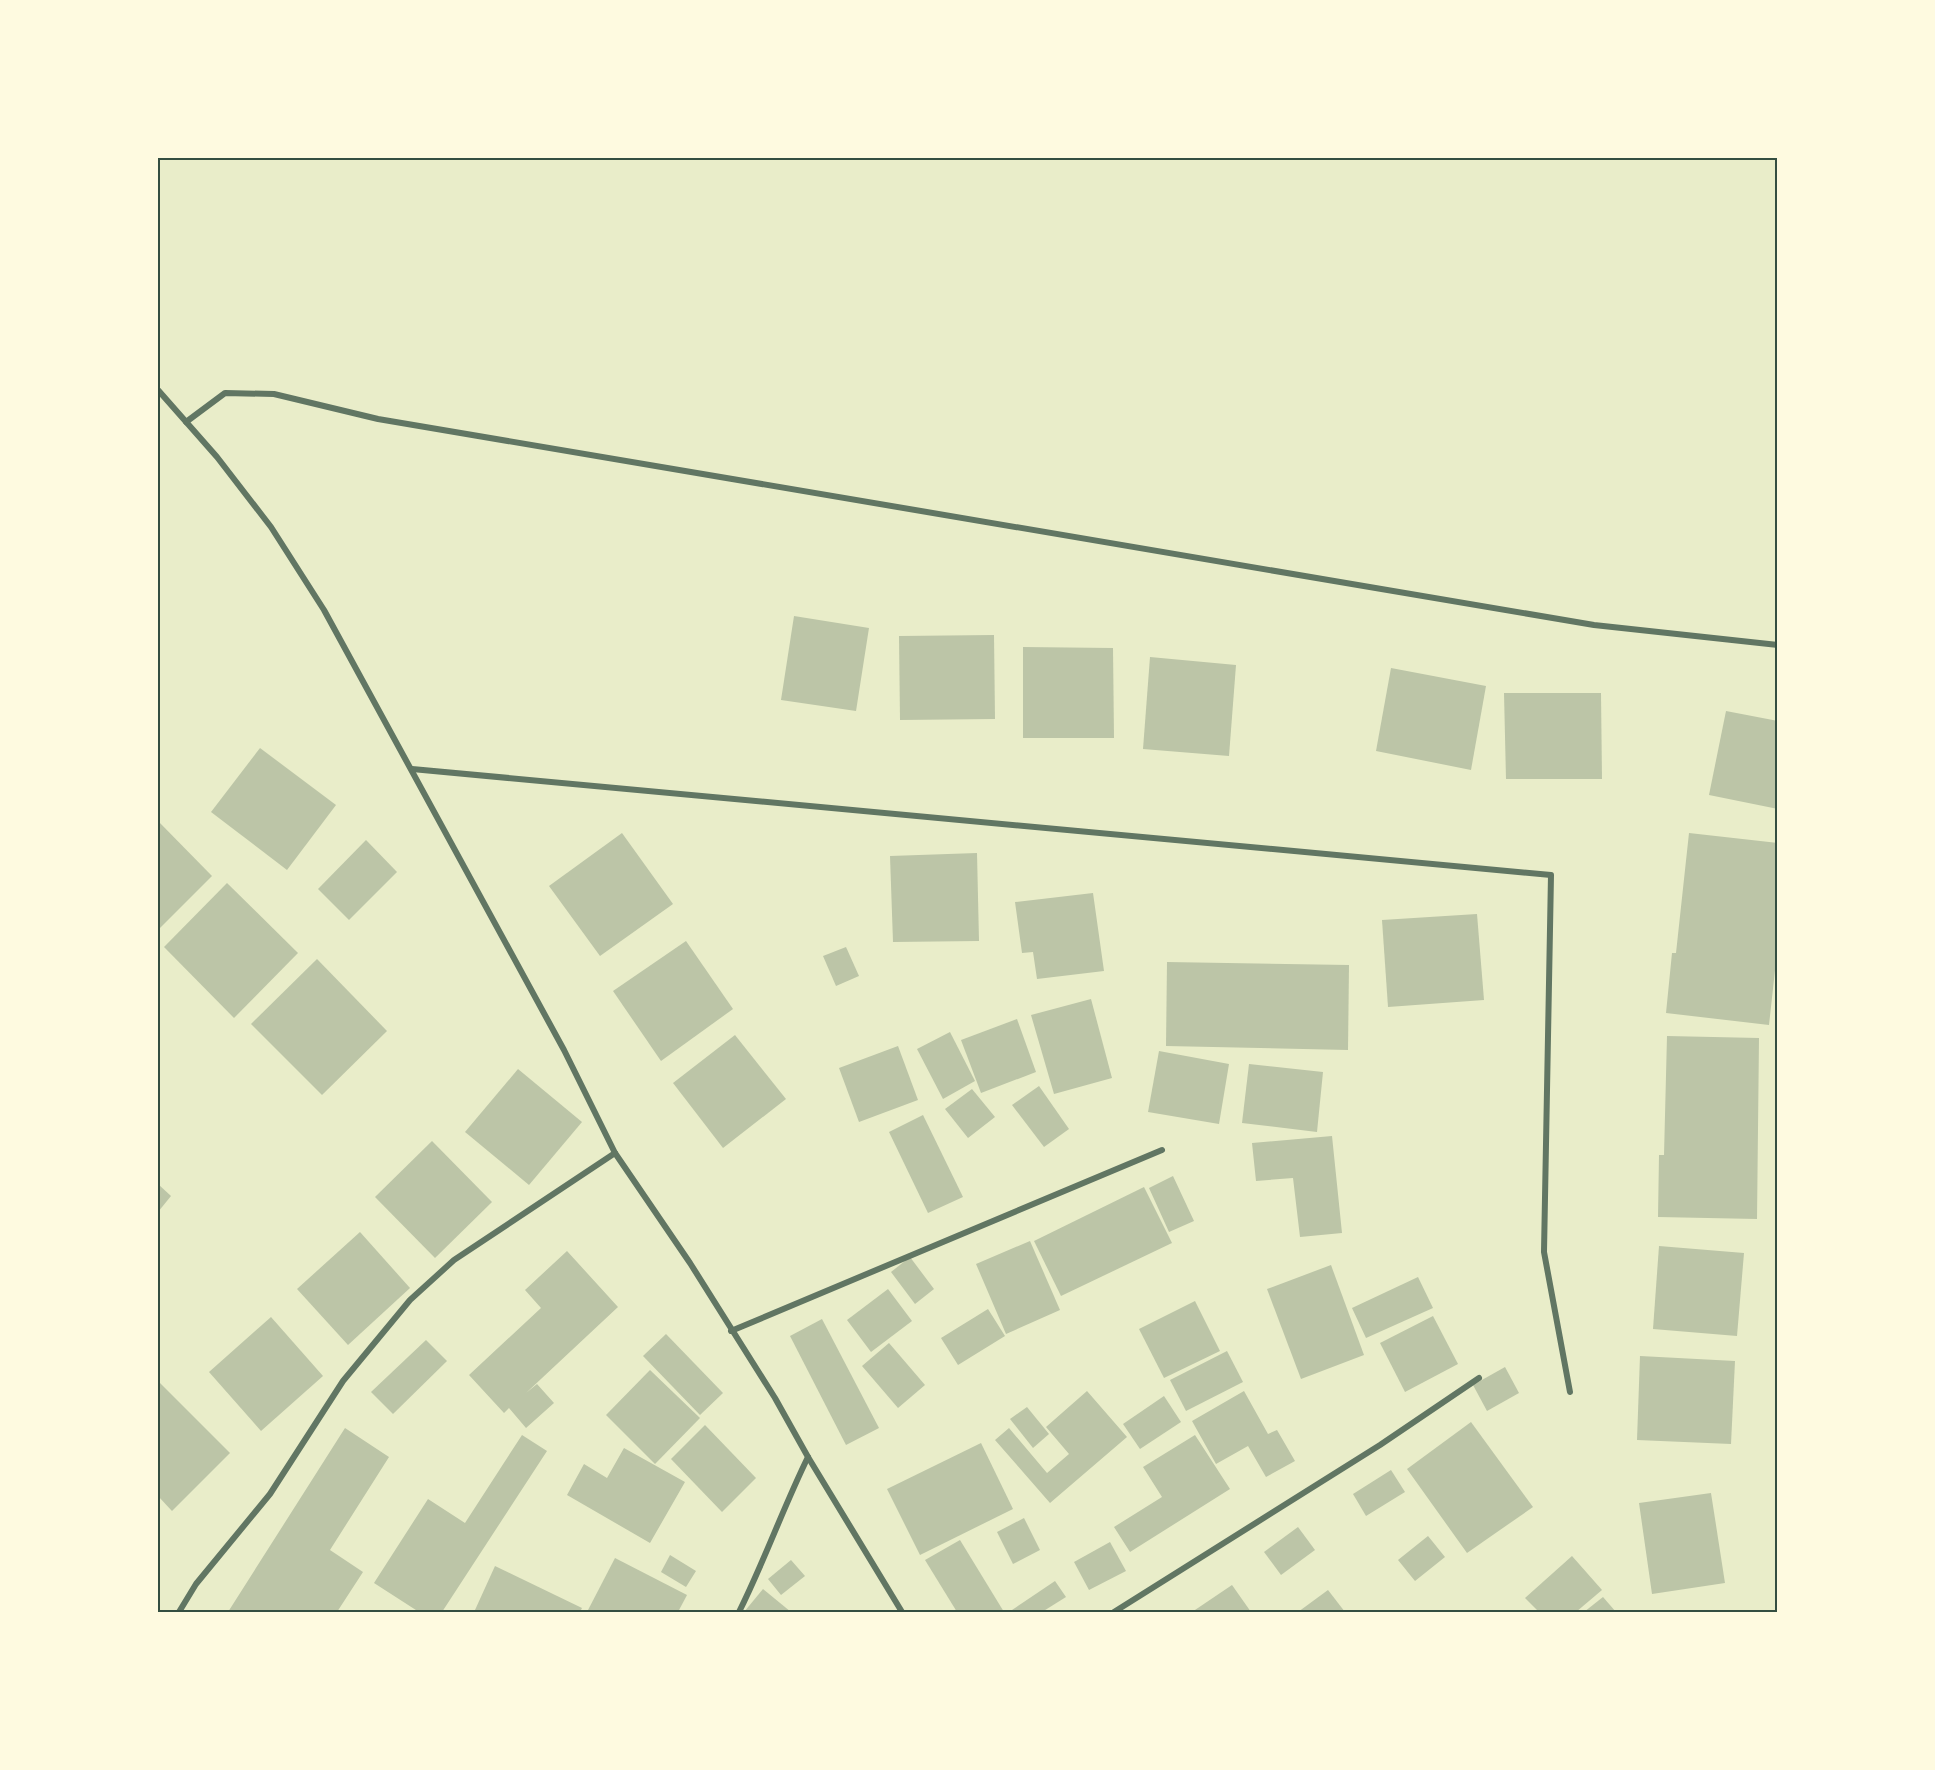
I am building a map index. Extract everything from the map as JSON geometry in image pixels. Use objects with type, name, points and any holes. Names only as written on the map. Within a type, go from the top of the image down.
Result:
[{"type":"street","points":[[158,390],[217,457],[271,526],[324,610],[564,1050],[615,1153],[690,1263],[775,1398],[902,1612]]},
{"type":"street","points":[[186,422],[225,393],[274,394],[390,421],[1570,621],[1778,645]]},
{"type":"street","points":[[412,769],[1551,874],[1544,1252],[1570,1392]]},
{"type":"street","points":[[731,1331],[1162,1150]]},
{"type":"street","points":[[179,1612],[196,1584],[270,1494],[344,1381],[410,1300],[454,1260],[615,1153]]},
{"type":"street","points":[[1114,1612],[1380,1445],[1479,1378]]},
{"type":"street","points":[[739,1612],[764,1561],[786,1502],[808,1457]]},
{"type":"building","points":[[794,616],[869,628],[856,711],[781,700]]},
{"type":"building","points":[[994,635],[995,719],[900,720],[899,636]]},
{"type":"building","points":[[1023,647],[1113,648],[1114,738],[1023,738]]},
{"type":"building","points":[[1150,657],[1236,665],[1229,756],[1143,749]]},
{"type":"building","points":[[1391,668],[1486,686],[1471,770],[1376,751]]},
{"type":"building","points":[[1504,693],[1601,693],[1602,779],[1506,779]]},
{"type":"building","points":[[1726,711],[1778,721],[1778,809],[1709,795]]},
{"type":"building","points":[[260,748],[336,805],[287,870],[211,812]]},
{"type":"building","points":[[158,821],[212,876],[158,930]]},
{"type":"building","points":[[622,833],[673,904],[600,956],[549,886]]},
{"type":"building","points":[[1689,833],[1778,843],[1778,943],[1769,1025],[1666,1013],[1672,953],[1676,953]]},
{"type":"building","points":[[366,840],[397,872],[349,920],[318,889]]},
{"type":"building","points":[[977,853],[979,941],[893,942],[890,856]]},
{"type":"building","points":[[227,883],[298,953],[234,1018],[164,947]]},
{"type":"building","points":[[1093,893],[1104,971],[1037,979],[1033,952],[1022,953],[1015,902]]},
{"type":"building","points":[[1477,914],[1484,1000],[1388,1007],[1382,920]]},
{"type":"building","points":[[686,941],[733,1009],[661,1061],[613,991]]},
{"type":"building","points":[[846,947],[859,976],[836,986],[823,956]]},
{"type":"building","points":[[317,959],[387,1031],[322,1095],[251,1024]]},
{"type":"building","points":[[1167,962],[1349,965],[1348,1050],[1166,1046]]},
{"type":"building","points":[[1091,999],[1112,1078],[1054,1094],[1031,1015]]},
{"type":"building","points":[[1017,1019],[1036,1072],[981,1093],[961,1040]]},
{"type":"building","points":[[950,1032],[975,1081],[943,1099],[917,1049]]},
{"type":"building","points":[[735,1035],[786,1099],[723,1148],[673,1083]]},
{"type":"building","points":[[1667,1036],[1759,1038],[1757,1219],[1658,1217],[1659,1155],[1664,1155]]},
{"type":"building","points":[[898,1046],[918,1100],[859,1122],[839,1068]]},
{"type":"building","points":[[1159,1051],[1229,1064],[1219,1124],[1148,1112]]},
{"type":"building","points":[[1249,1064],[1323,1072],[1317,1132],[1242,1123]]},
{"type":"building","points":[[518,1069],[582,1122],[529,1185],[465,1132]]},
{"type":"building","points":[[1039,1086],[1069,1129],[1044,1147],[1012,1105]]},
{"type":"building","points":[[972,1089],[995,1117],[968,1138],[945,1109]]},
{"type":"building","points":[[923,1115],[963,1197],[928,1213],[889,1132]]},
{"type":"building","points":[[1332,1136],[1342,1233],[1300,1237],[1293,1178],[1256,1181],[1252,1143]]},
{"type":"building","points":[[432,1141],[492,1202],[435,1258],[375,1197]]},
{"type":"building","points":[[1173,1176],[1194,1221],[1169,1232],[1149,1188]]},
{"type":"building","points":[[158,1184],[171,1196],[158,1212]]},
{"type":"building","points":[[1144,1187],[1172,1243],[1061,1296],[1034,1241]]},
{"type":"building","points":[[360,1232],[410,1288],[348,1345],[297,1289]]},
{"type":"building","points":[[1030,1241],[1060,1310],[1006,1334],[976,1264]]},
{"type":"building","points":[[1659,1246],[1744,1253],[1737,1336],[1653,1329]]},
{"type":"building","points":[[567,1251],[618,1307],[526,1393],[537,1384],[554,1403],[526,1428],[509,1408],[504,1413],[469,1375],[541,1308],[525,1290]]},
{"type":"building","points":[[910,1257],[934,1289],[915,1304],[891,1272]]},
{"type":"building","points":[[1331,1265],[1364,1355],[1301,1379],[1267,1289]]},
{"type":"building","points":[[1418,1277],[1433,1308],[1366,1338],[1352,1308]]},
{"type":"building","points":[[888,1289],[912,1321],[871,1352],[847,1320]]},
{"type":"building","points":[[1195,1301],[1220,1351],[1164,1378],[1139,1329]]},
{"type":"building","points":[[988,1309],[1005,1336],[958,1365],[941,1338]]},
{"type":"building","points":[[1433,1316],[1458,1364],[1405,1392],[1380,1343]]},
{"type":"building","points":[[271,1317],[323,1376],[261,1431],[209,1372]]},
{"type":"building","points":[[822,1319],[879,1428],[846,1445],[790,1336]]},
{"type":"building","points":[[666,1334],[723,1393],[700,1415],[643,1356]]},
{"type":"building","points":[[426,1340],[447,1361],[393,1414],[371,1392]]},
{"type":"building","points":[[889,1343],[925,1385],[898,1408],[862,1366]]},
{"type":"building","points":[[1227,1351],[1243,1382],[1186,1411],[1170,1380]]},
{"type":"building","points":[[1640,1356],[1735,1361],[1731,1444],[1637,1440]]},
{"type":"building","points":[[1505,1367],[1519,1393],[1487,1411],[1473,1385]]},
{"type":"building","points":[[650,1370],[700,1418],[655,1464],[606,1415]]},
{"type":"building","points":[[160,1383],[230,1453],[172,1511],[158,1496],[158,1385]]},
{"type":"building","points":[[1087,1391],[1127,1437],[1050,1503],[995,1440],[1009,1428],[1047,1473],[1069,1454],[1046,1427]]},
{"type":"building","points":[[1244,1391],[1268,1434],[1277,1430],[1295,1461],[1266,1477],[1248,1446],[1216,1464],[1192,1421]]},
{"type":"building","points":[[1164,1396],[1181,1422],[1140,1449],[1123,1424]]},
{"type":"building","points":[[1027,1407],[1049,1434],[1033,1448],[1010,1419]]},
{"type":"building","points":[[1471,1422],[1533,1507],[1467,1553],[1407,1469]]},
{"type":"building","points":[[705,1425],[756,1478],[722,1512],[671,1459]]},
{"type":"building","points":[[345,1428],[389,1457],[330,1550],[363,1572],[337,1612],[228,1612]]},
{"type":"building","points":[[522,1435],[547,1451],[442,1612],[419,1612],[374,1583],[428,1499],[465,1523]]},
{"type":"building","points":[[1195,1435],[1230,1489],[1130,1552],[1114,1527],[1162,1497],[1143,1467]]},
{"type":"building","points":[[981,1443],[1013,1509],[920,1555],[887,1489]]},
{"type":"building","points":[[624,1448],[685,1482],[650,1543],[567,1495],[584,1464],[607,1478]]},
{"type":"building","points":[[1391,1470],[1405,1492],[1366,1516],[1353,1494]]},
{"type":"building","points":[[1711,1493],[1725,1583],[1652,1594],[1639,1503]]},
{"type":"building","points":[[1024,1518],[1040,1550],[1013,1564],[997,1532]]},
{"type":"building","points":[[1298,1527],[1315,1550],[1281,1575],[1264,1552]]},
{"type":"building","points":[[1428,1536],[1445,1557],[1415,1581],[1398,1560]]},
{"type":"building","points":[[960,1540],[1004,1612],[957,1612],[925,1560]]},
{"type":"building","points":[[1110,1542],[1126,1571],[1089,1590],[1074,1562]]},
{"type":"building","points":[[670,1555],[696,1571],[686,1587],[661,1572]]},
{"type":"building","points":[[1572,1556],[1602,1590],[1576,1612],[1539,1612],[1525,1598]]},
{"type":"building","points":[[615,1558],[687,1595],[678,1612],[587,1612]]},
{"type":"building","points":[[791,1560],[805,1576],[781,1595],[768,1579]]},
{"type":"building","points":[[495,1566],[582,1608],[580,1612],[479,1612],[475,1610]]},
{"type":"building","points":[[1055,1581],[1066,1597],[1042,1612],[1013,1612],[1012,1610]]},
{"type":"building","points":[[1232,1585],[1251,1612],[1192,1612]]},
{"type":"building","points":[[763,1589],[791,1612],[744,1612]]},
{"type":"building","points":[[1328,1590],[1345,1612],[1298,1612]]},
{"type":"building","points":[[1603,1597],[1616,1612],[1584,1612]]}]
